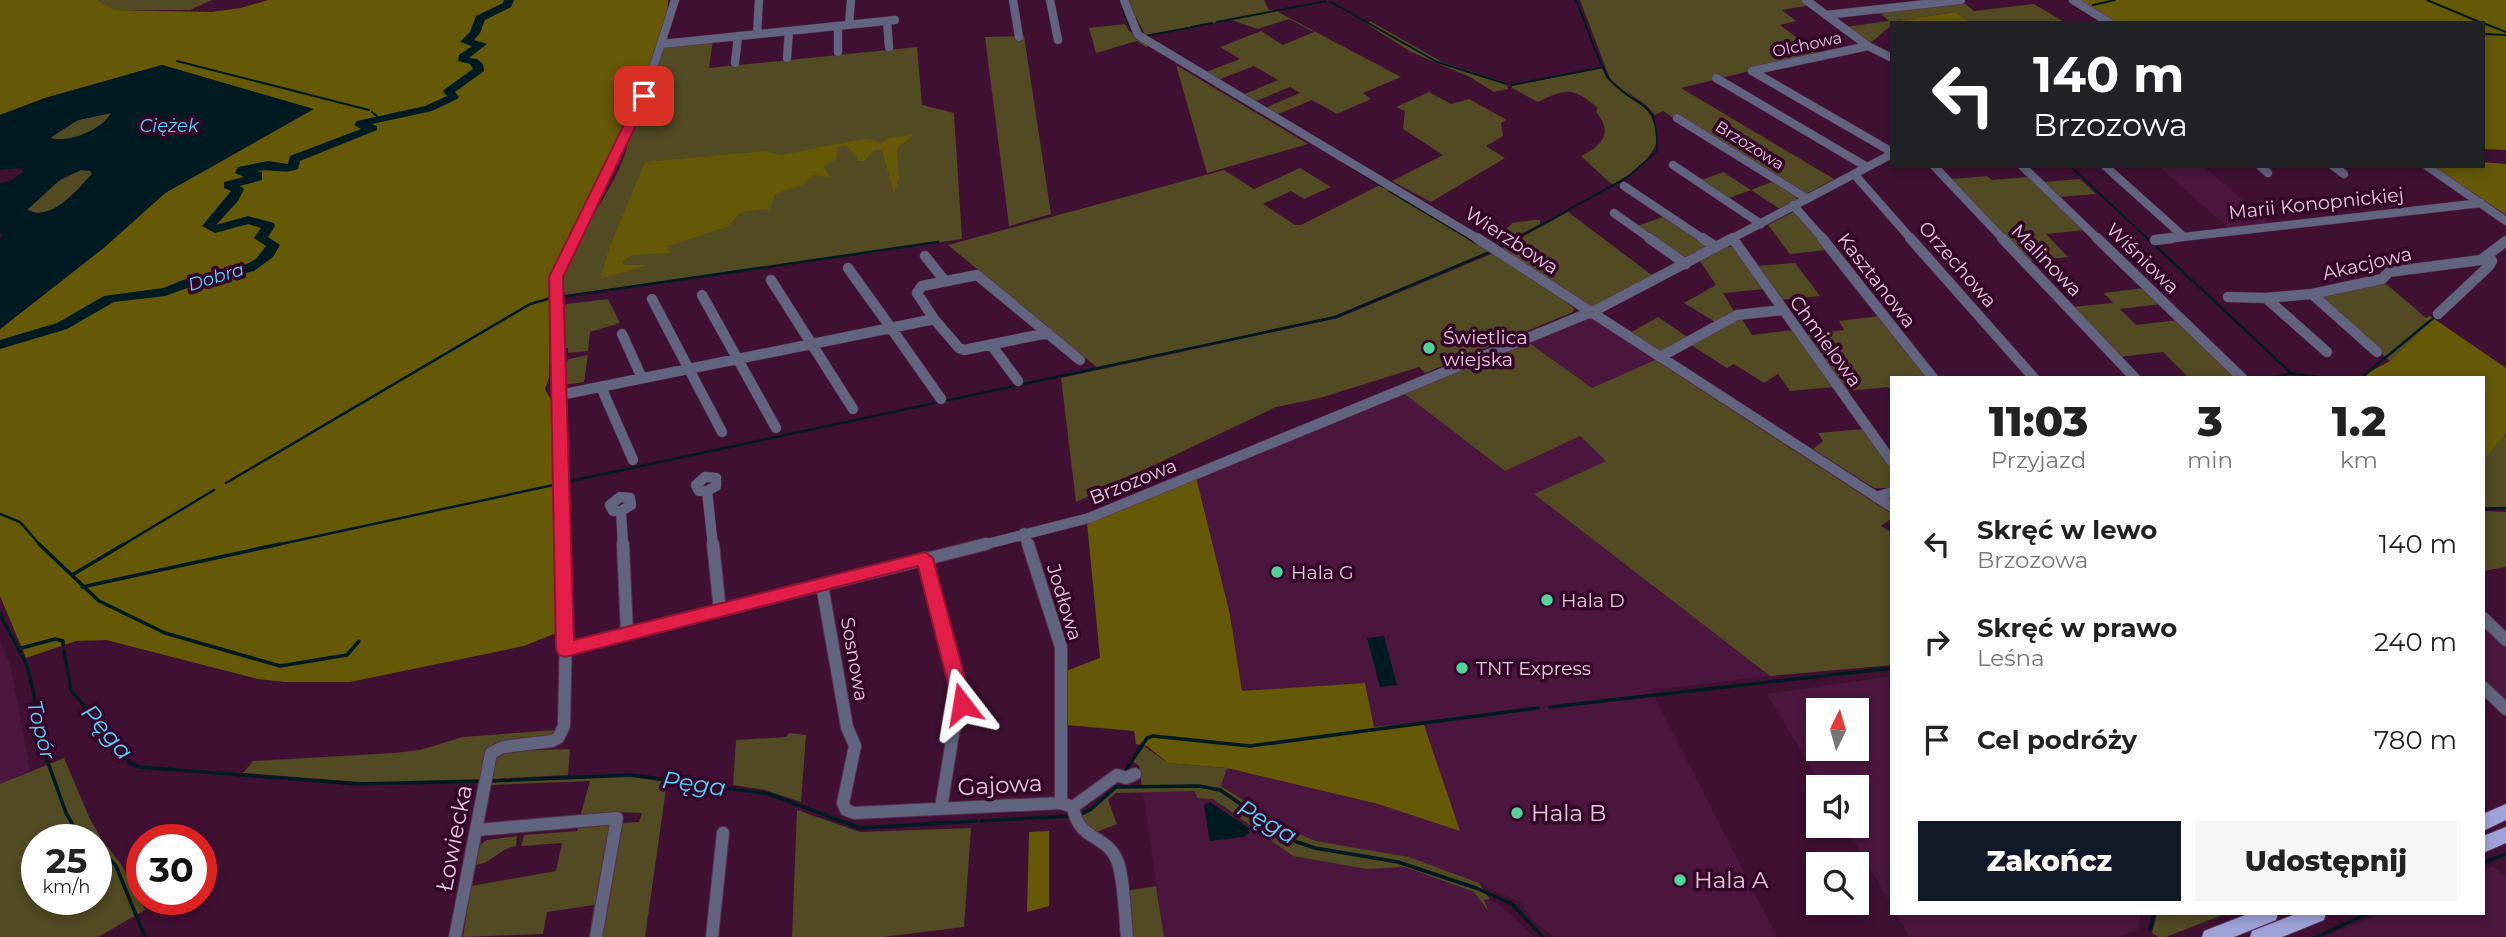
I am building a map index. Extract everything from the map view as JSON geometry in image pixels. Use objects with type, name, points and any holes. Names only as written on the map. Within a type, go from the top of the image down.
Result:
[{"type":"main road","points":[[2485,822],[2506,812]]},
{"type":"main road","points":[[2485,844],[2506,835]]},
{"type":"main road","points":[[2211,937],[2266,915]]},
{"type":"main road","points":[[2259,937],[2314,915]]},
{"type":"street","points":[[565,650],[556,277],[644,96],[675,0]]},
{"type":"street","points":[[757,34],[759,0]]},
{"type":"street","points":[[849,25],[851,0]]},
{"type":"street","points":[[1013,0],[1019,37]]},
{"type":"street","points":[[1050,0],[1058,40]]},
{"type":"street","name":"Wierzbowa","points":[[1124,0],[1138,35],[1449,220],[1890,506]]},
{"type":"street","points":[[1806,0],[1868,46],[1890,57]]},
{"type":"street","points":[[1826,15],[1961,0]]},
{"type":"street","points":[[2073,0],[2107,21]]},
{"type":"street","points":[[662,44],[891,21],[889,47]]},
{"type":"street","points":[[838,26],[838,52]]},
{"type":"street","points":[[787,58],[789,31]]},
{"type":"street","points":[[735,63],[737,36]]},
{"type":"street","name":"Olchowa","points":[[1868,46],[1752,71],[1890,152]]},
{"type":"street","points":[[1716,78],[1867,167]]},
{"type":"street","name":"Brzozowa","points":[[1677,118],[1806,198]]},
{"type":"street","name":"Brzozowa","points":[[565,650],[1089,518],[1591,312],[1890,154]]},
{"type":"street","points":[[1673,165],[1761,224]]},
{"type":"street","name":"Malinowa","points":[[1936,168],[2134,376]]},
{"type":"street","name":"Wiśniowa","points":[[2024,168],[2241,376]]},
{"type":"street","points":[[2107,168],[2183,236]]},
{"type":"street","points":[[2262,168],[2268,173]]},
{"type":"street","points":[[2336,168],[2344,174]]},
{"type":"street","points":[[2430,168],[2506,221]]},
{"type":"street","name":"Orzechowa","points":[[1854,174],[2033,376]]},
{"type":"street","points":[[1624,186],[1716,247]]},
{"type":"street","name":"Marii Konopnickiej","points":[[2155,240],[2481,203]]},
{"type":"street","name":"Kasztanowa","points":[[1793,205],[1801,211],[1931,376]]},
{"type":"street","points":[[1614,213],[1686,264]]},
{"type":"street","name":"Chmielowa","points":[[1733,239],[1890,460]]},
{"type":"street","name":"Akacjowa","points":[[2228,297],[2266,298],[2312,294],[2382,279],[2389,271],[2481,260],[2506,241]]},
{"type":"street","points":[[2438,314],[2489,266],[2492,261],[2489,255]]},
{"type":"street","points":[[925,256],[945,281]]},
{"type":"street","points":[[848,268],[941,399]]},
{"type":"street","points":[[1048,333],[964,350],[959,348],[934,319],[917,291],[922,286],[977,275],[1048,333],[1080,360]]},
{"type":"street","points":[[771,279],[853,409]]},
{"type":"street","name":"Akacjowa","points":[[2312,294],[2377,352]]},
{"type":"street","points":[[702,295],[776,428]]},
{"type":"street","points":[[2266,298],[2327,352]]},
{"type":"street","points":[[653,299],[722,432]]},
{"type":"street","points":[[1660,358],[1737,315],[1783,310]]},
{"type":"street","points":[[559,395],[934,319]]},
{"type":"street","points":[[622,334],[642,378]]},
{"type":"street","points":[[992,346],[1018,381]]},
{"type":"street","points":[[601,387],[633,460]]},
{"type":"street","points":[[707,491],[720,611]]},
{"type":"street","points":[[1876,496],[1890,492]]},
{"type":"street","points":[[621,511],[627,634]]},
{"type":"street","name":"Jodłowa","points":[[1024,534],[1061,647],[1063,725]]},
{"type":"street","name":"Gajowa","points":[[925,558],[962,704],[953,734],[941,808]]},
{"type":"street","name":"Sosnowa","points":[[822,585],[847,727],[854,739]]},
{"type":"street","points":[[2485,620],[2506,640]]},
{"type":"street","name":"Łowiecka","points":[[456,937],[490,757],[495,750],[509,746],[545,744],[558,738],[564,726],[565,650]]},
{"type":"street","points":[[2485,689],[2506,709]]},
{"type":"street","name":"Gajowa","points":[[854,739],[854,752],[843,803],[846,810],[854,813],[941,808],[1070,810],[1063,725]]},
{"type":"street","points":[[1126,776],[1070,810],[1078,829],[1113,851],[1118,862],[1128,937]]},
{"type":"street","points":[[477,830],[617,818],[596,937]]},
{"type":"street","points":[[712,937],[723,833]]},
{"type":"shaded area","points":[[0,0],[97,0],[115,10],[211,12],[241,8],[268,0],[668,0],[667,19],[639,101],[554,271],[550,285],[549,378],[545,389],[554,405],[558,453],[561,631],[524,646],[350,682],[285,682],[258,679],[106,640],[76,641],[26,658],[0,596],[0,329],[106,246],[165,193],[313,109],[162,65],[45,98],[0,115]]},
{"type":"shaded area","points":[[97,0],[212,0],[190,10],[115,10]]},
{"type":"shaded area","points":[[1126,0],[1264,0],[1269,10],[1280,11],[1278,12],[1401,77],[1363,93],[1371,99],[1337,114],[1312,100],[1276,115],[1265,108],[1300,93],[1290,87],[1254,102],[1242,95],[1278,80],[1254,66],[1218,80],[1206,72],[1240,59],[1220,47],[1261,31],[1283,45],[1314,32],[1289,19],[1258,29],[1231,20],[1145,35],[1136,17],[1132,17]]},
{"type":"shaded area","points":[[1580,0],[1804,0],[1811,5],[1782,10],[1796,21],[1780,25],[1819,54],[1681,88],[1834,179],[1804,195],[1677,116],[1673,118],[1663,111],[1655,115],[1626,91],[1650,112],[1656,125],[1657,136],[1650,156],[1642,164],[1613,185],[1610,183],[1581,156],[1595,148],[1605,133],[1596,112],[1598,108],[1575,93],[1563,92],[1538,102],[1512,88],[1602,68],[1607,79],[1623,90],[1610,79]]},
{"type":"shaded area","points":[[2079,0],[2506,0],[2506,150],[2485,149],[2485,21],[2113,21]]},
{"type":"shaded area","points":[[1962,1],[1974,11],[2034,4],[2063,21],[1969,21],[1955,12],[1890,21],[1890,27],[1869,44],[1845,27],[1889,21],[1877,10]]},
{"type":"shaded area","points":[[1955,12],[1969,21],[1897,21]]},
{"type":"shaded area","points":[[1370,21],[1442,62],[1507,83],[1508,89],[1494,92],[1470,77],[1411,52],[1367,24]]},
{"type":"shaded area","points":[[1125,24],[1129,31],[1152,44],[1146,47],[1137,41],[1096,53],[1089,28]]},
{"type":"shaded area","points":[[1024,36],[1051,214],[1009,226],[985,37]]},
{"type":"shaded area","points":[[713,40],[709,68],[917,47],[922,105],[954,113],[962,239],[565,295],[563,273],[621,165],[629,133],[664,45]]},
{"type":"shaded area","points":[[1176,65],[1308,144],[1207,173]]},
{"type":"shaded area","points":[[1429,92],[1451,104],[1469,99],[1507,120],[1501,123],[1503,136],[1486,146],[1505,158],[1431,202],[1392,181],[1443,155],[1403,129],[1405,111],[1396,107]]},
{"type":"shaded area","points":[[111,113],[100,125],[83,134],[65,139],[49,137],[78,120]]},
{"type":"shaded area","points":[[913,135],[897,149],[899,179],[894,193],[882,150],[874,150],[864,161],[858,161],[845,145],[838,147],[836,159],[824,166],[830,177],[812,175],[806,183],[775,194],[770,209],[741,212],[727,227],[667,246],[671,253],[632,255],[622,261],[624,265],[649,265],[600,279],[610,246],[645,162],[767,151],[781,155],[868,138],[880,143],[889,138]]},
{"type":"shaded area","points":[[2485,162],[2506,164],[2506,215],[2436,168],[2485,168]]},
{"type":"shaded area","points":[[1300,168],[1331,187],[1304,199],[1291,191],[1263,204],[1295,225],[1301,225],[1384,183],[1493,250],[1334,316],[1098,368],[948,245],[1224,170],[1254,189]]},
{"type":"shaded area","points":[[2160,168],[2205,168],[2270,223],[2229,228]]},
{"type":"shaded area","points":[[81,170],[91,171],[92,174],[63,203],[45,212],[27,209],[55,183]]},
{"type":"shaded area","points":[[1723,172],[1751,190],[1729,198],[1702,180]]},
{"type":"shaded area","points":[[1987,176],[1992,180],[2028,177],[2084,230],[2046,234],[2068,257],[2027,261],[1950,179]]},
{"type":"shaded area","points":[[2080,179],[2096,194],[2060,197],[2043,182]]},
{"type":"shaded area","points":[[1774,181],[1798,199],[1780,209],[1751,190]]},
{"type":"shaded area","points":[[1795,211],[1826,250],[1790,254],[1768,225]]},
{"type":"shaded area","points":[[1568,212],[1653,276],[1593,307],[1584,305],[1498,250]]},
{"type":"shaded area","points":[[1666,216],[1711,247],[1684,259],[1637,226]]},
{"type":"shaded area","points":[[1540,220],[1540,224],[1500,245],[1496,241],[1501,234],[1480,222],[1489,223],[1504,232],[1512,223]]},
{"type":"shaded area","points":[[1726,246],[1736,248],[1765,289],[1723,293],[1734,311],[1717,323],[1684,303],[1716,285],[1700,261]]},
{"type":"shaded area","points":[[1496,252],[1574,308],[1573,312],[1425,373],[1419,367],[1320,398],[1276,407],[1076,502],[1061,378],[1338,318]]},
{"type":"shaded area","points":[[1795,263],[1820,296],[1780,300],[1755,266]]},
{"type":"shaded area","points":[[2384,282],[2426,318],[2429,324],[2390,361],[2320,298],[2321,294]]},
{"type":"shaded area","points":[[2144,288],[2161,304],[2120,309],[2136,325],[2179,320],[2234,376],[2187,376],[2163,352],[2119,357],[2071,307],[2113,303],[2104,293]]},
{"type":"shaded area","points":[[608,299],[620,323],[590,332],[588,351],[568,353],[568,348],[564,348],[561,309],[567,304]]},
{"type":"shaded area","points":[[1740,316],[1752,335],[1793,330],[1833,387],[1790,391],[1778,374],[1764,383],[1734,364],[1727,368],[1691,345]]},
{"type":"shaded area","points":[[1880,316],[1926,376],[1890,376],[1890,389],[1847,391],[1805,335],[1844,330],[1839,321]]},
{"type":"shaded area","points":[[2430,316],[2506,368],[2506,433],[2485,459],[2485,376],[2362,376],[2390,361],[2428,324],[2426,318]]},
{"type":"shaded area","points":[[1658,317],[1689,338],[1661,352],[1628,334]]},
{"type":"shaded area","points":[[1582,319],[1593,319],[1655,360],[1592,388],[1528,342]]},
{"type":"shaded area","points":[[1528,342],[1592,388],[1655,360],[1890,513],[1890,519],[1881,526],[1890,532],[1890,665],[1770,676],[1534,494],[1606,461],[1580,436],[1505,471],[1402,392]]},
{"type":"shaded area","points":[[588,355],[584,382],[564,385],[564,364],[569,359]]},
{"type":"shaded area","points":[[1402,392],[1505,471],[1579,436],[1606,461],[1534,494],[1770,676],[1651,690],[1777,937],[1554,937],[1534,921],[1521,903],[1479,883],[1409,857],[1316,841],[1295,832],[1221,786],[1227,768],[1378,804],[1459,830],[1374,727],[1365,683],[1242,692],[1230,615],[1196,477]]},
{"type":"shaded area","points":[[1864,429],[1890,466],[1890,488],[1874,488],[1813,449],[1823,441],[1818,433]]},
{"type":"shaded area","points":[[2504,434],[2506,507],[2485,507],[2485,458]]},
{"type":"shaded area","points":[[1196,477],[1230,615],[1242,691],[1365,683],[1374,727],[1423,722],[1460,831],[1378,804],[1227,768],[1168,763],[1147,746],[1136,744],[1134,731],[1067,725],[1066,671],[1100,658],[1087,522]]},
{"type":"shaded area","points":[[2485,511],[2506,512],[2506,567],[2485,571]]},
{"type":"shaded area","points":[[2485,625],[2506,645],[2506,706],[2485,686]]},
{"type":"shaded area","points":[[0,641],[11,667],[30,771],[0,784]]},
{"type":"shaded area","points":[[1890,676],[1890,903],[1869,867],[1869,852],[1860,852],[1852,838],[1869,838],[1869,775],[1816,775],[1807,761],[1869,761],[1869,698],[1806,698],[1806,759],[1767,694]]},
{"type":"shaded area","points":[[556,730],[545,737],[497,742],[488,748],[483,760],[482,780],[374,783],[243,773],[253,761],[394,753],[420,750],[463,737]]},
{"type":"shaded area","points":[[789,733],[806,735],[801,802],[765,790],[733,785],[736,740],[786,737]]},
{"type":"shaded area","points":[[1144,746],[1168,763],[1227,768],[1221,786],[1295,832],[1316,841],[1409,857],[1479,883],[1490,899],[1484,900],[1489,912],[1474,892],[1405,867],[1367,869],[1293,856],[1213,799],[1197,798],[1195,791],[1116,793],[1108,800],[1117,824],[1094,833],[1077,818],[1089,812],[1115,788],[1142,788],[1139,766],[1133,762]]},
{"type":"shaded area","points":[[570,749],[568,775],[491,779],[497,756],[507,751]]},
{"type":"shaded area","points":[[64,758],[93,824],[21,824],[21,915],[112,915],[112,853],[126,874],[126,915],[136,915],[98,937],[0,937],[0,784]]},
{"type":"shaded area","points":[[624,776],[667,782],[645,937],[589,937],[594,905],[547,912],[543,934],[463,937],[471,886],[556,871],[562,843],[521,846],[524,835],[577,831],[579,825],[639,822],[642,813],[617,812],[580,817],[590,781],[491,785],[492,782]]},
{"type":"shaded area","points":[[1196,791],[1197,798],[1212,799],[1271,841],[1367,869],[1405,867],[1474,892],[1486,908],[1483,899],[1490,899],[1504,908],[1534,937],[1164,937],[1143,792]]},
{"type":"shaded area","points":[[797,810],[860,832],[971,828],[964,927],[883,937],[792,937]]},
{"type":"shaded area","points":[[1049,831],[1049,906],[1027,912],[1029,832]]},
{"type":"shaded area","points":[[517,836],[516,846],[476,865],[480,845],[487,840]]},
{"type":"shaded area","points":[[2493,866],[2502,875],[2506,873],[2506,937],[2325,937],[2377,915],[2485,915],[2485,869]]},
{"type":"shaded area","points":[[1156,886],[1164,937],[1132,937],[1126,891]]},
{"type":"shaded area","points":[[1897,915],[2141,915],[2138,929],[2119,937],[1910,937]]},
{"type":"shaded area","points":[[2157,915],[2222,915],[2166,937],[2158,937],[2152,933]]},
{"type":"water","name":"Ciężek","points":[[162,65],[314,109],[165,193],[106,246],[0,329],[0,239],[3,235],[0,233],[0,183],[10,181],[23,172],[21,168],[0,170],[0,115],[45,98]],"holes":[[[111,113],[100,125],[83,134],[65,139],[50,138],[78,120]],[[81,170],[90,171],[92,174],[63,202],[45,212],[27,210],[62,178]]]},
{"type":"water","points":[[1384,636],[1397,685],[1380,687],[1367,638]]},
{"type":"water","points":[[1210,802],[1249,828],[1249,833],[1244,837],[1210,841],[1204,805]]},
{"type":"waterway","name":"Dobra","points":[[0,345],[62,326],[109,299],[165,292],[188,283],[237,272],[260,262],[269,255],[273,245],[260,238],[269,226],[248,220],[215,229],[208,226],[234,198],[238,189],[228,185],[258,177],[241,173],[242,170],[268,165],[284,167],[284,170],[294,166],[294,159],[373,128],[360,125],[361,123],[428,109],[453,97],[449,91],[478,71],[479,66],[473,61],[463,61],[463,57],[482,44],[465,42],[475,33],[480,18],[507,5],[509,0]]},
{"type":"waterway","points":[[1120,0],[1125,16]]},
{"type":"waterway","points":[[1576,0],[1603,67]]},
{"type":"waterway","points":[[2093,5],[2115,0]]},
{"type":"waterway","points":[[2427,0],[2477,21]]},
{"type":"waterway","points":[[1217,22],[1326,1]]},
{"type":"waterway","points":[[1331,2],[1437,62],[1507,84]]},
{"type":"waterway","points":[[1127,20],[1136,38]]},
{"type":"waterway","points":[[1191,27],[1212,23]]},
{"type":"waterway","points":[[2485,24],[2506,32]]},
{"type":"waterway","points":[[1146,36],[1188,28]]},
{"type":"waterway","points":[[2485,34],[2506,35]]},
{"type":"waterway","points":[[177,61],[369,110]]},
{"type":"waterway","points":[[1511,85],[1603,67]]},
{"type":"waterway","points":[[1514,240],[1628,177],[1657,151],[1657,134],[1651,113],[1620,90],[1603,67]]},
{"type":"waterway","points":[[372,112],[379,118]]},
{"type":"waterway","points":[[1352,168],[1383,187]]},
{"type":"waterway","points":[[2072,168],[2149,240]]},
{"type":"waterway","points":[[1389,191],[1471,240]]},
{"type":"waterway","points":[[1468,238],[1476,243]]},
{"type":"waterway","points":[[1499,248],[1517,238]]},
{"type":"waterway","points":[[2147,238],[2291,373]]},
{"type":"waterway","points":[[561,297],[938,242]]},
{"type":"waterway","points":[[571,481],[1336,317],[1492,251]]},
{"type":"waterway","points":[[226,483],[530,304],[551,298]]},
{"type":"waterway","points":[[2363,376],[2437,315]]},
{"type":"waterway","points":[[2281,376],[2291,373]]},
{"type":"waterway","points":[[2291,373],[2312,376]]},
{"type":"waterway","points":[[272,546],[558,484]]},
{"type":"waterway","points":[[121,546],[214,490]]},
{"type":"waterway","name":"Pęga","points":[[2485,509],[2506,508]]},
{"type":"waterway","points":[[0,514],[20,522],[40,545]]},
{"type":"waterway","points":[[72,575],[124,544]]},
{"type":"waterway","points":[[84,587],[280,544]]},
{"type":"waterway","points":[[40,545],[84,587]]},
{"type":"waterway","points":[[84,587],[99,601],[165,633],[280,666],[347,655],[359,641]]},
{"type":"waterway","name":"Topór","points":[[0,614],[18,649]]},
{"type":"waterway","name":"Pęga","points":[[18,649],[55,639],[63,641],[63,645]]},
{"type":"waterway","name":"Topór","points":[[18,649],[27,665],[34,695],[37,732],[72,824]]},
{"type":"waterway","name":"Pęga","points":[[64,651],[71,690],[130,763],[138,767],[358,784],[481,781]]},
{"type":"waterway","points":[[1550,707],[1890,668]]},
{"type":"waterway","points":[[1123,774],[1147,738],[1153,736],[1250,746],[1538,708]]},
{"type":"waterway","name":"Pęga","points":[[491,781],[632,775],[769,794],[860,828],[976,821]]},
{"type":"waterway","name":"Pęga","points":[[1079,815],[1090,810],[1116,787],[1199,786],[1220,790],[1297,842],[1315,848],[1398,862],[1476,888],[1512,904],[1543,937]]},
{"type":"waterway","name":"Pęga","points":[[981,821],[1069,816]]},
{"type":"waterway","points":[[2485,862],[2506,854]]},
{"type":"waterway","name":"Topór","points":[[112,862],[145,937]]},
{"type":"waterway","name":"Pęga","points":[[2150,929],[2154,915]]},
{"type":"waterway","points":[[2316,937],[2365,915]]},
{"type":"place","name":"Świetlica wiejska","points":[[1429,348]]},
{"type":"place","name":"Hala G","points":[[1277,572]]},
{"type":"place","name":"Hala D","points":[[1547,600]]},
{"type":"place","name":"TNT Express","points":[[1462,668]]},
{"type":"place","name":"Hala B","points":[[1517,813]]},
{"type":"place","name":"Hala A","points":[[1680,880]]},
{"type":"route","points":[[644,96],[556,277],[565,650],[925,558],[962,704]]}]
